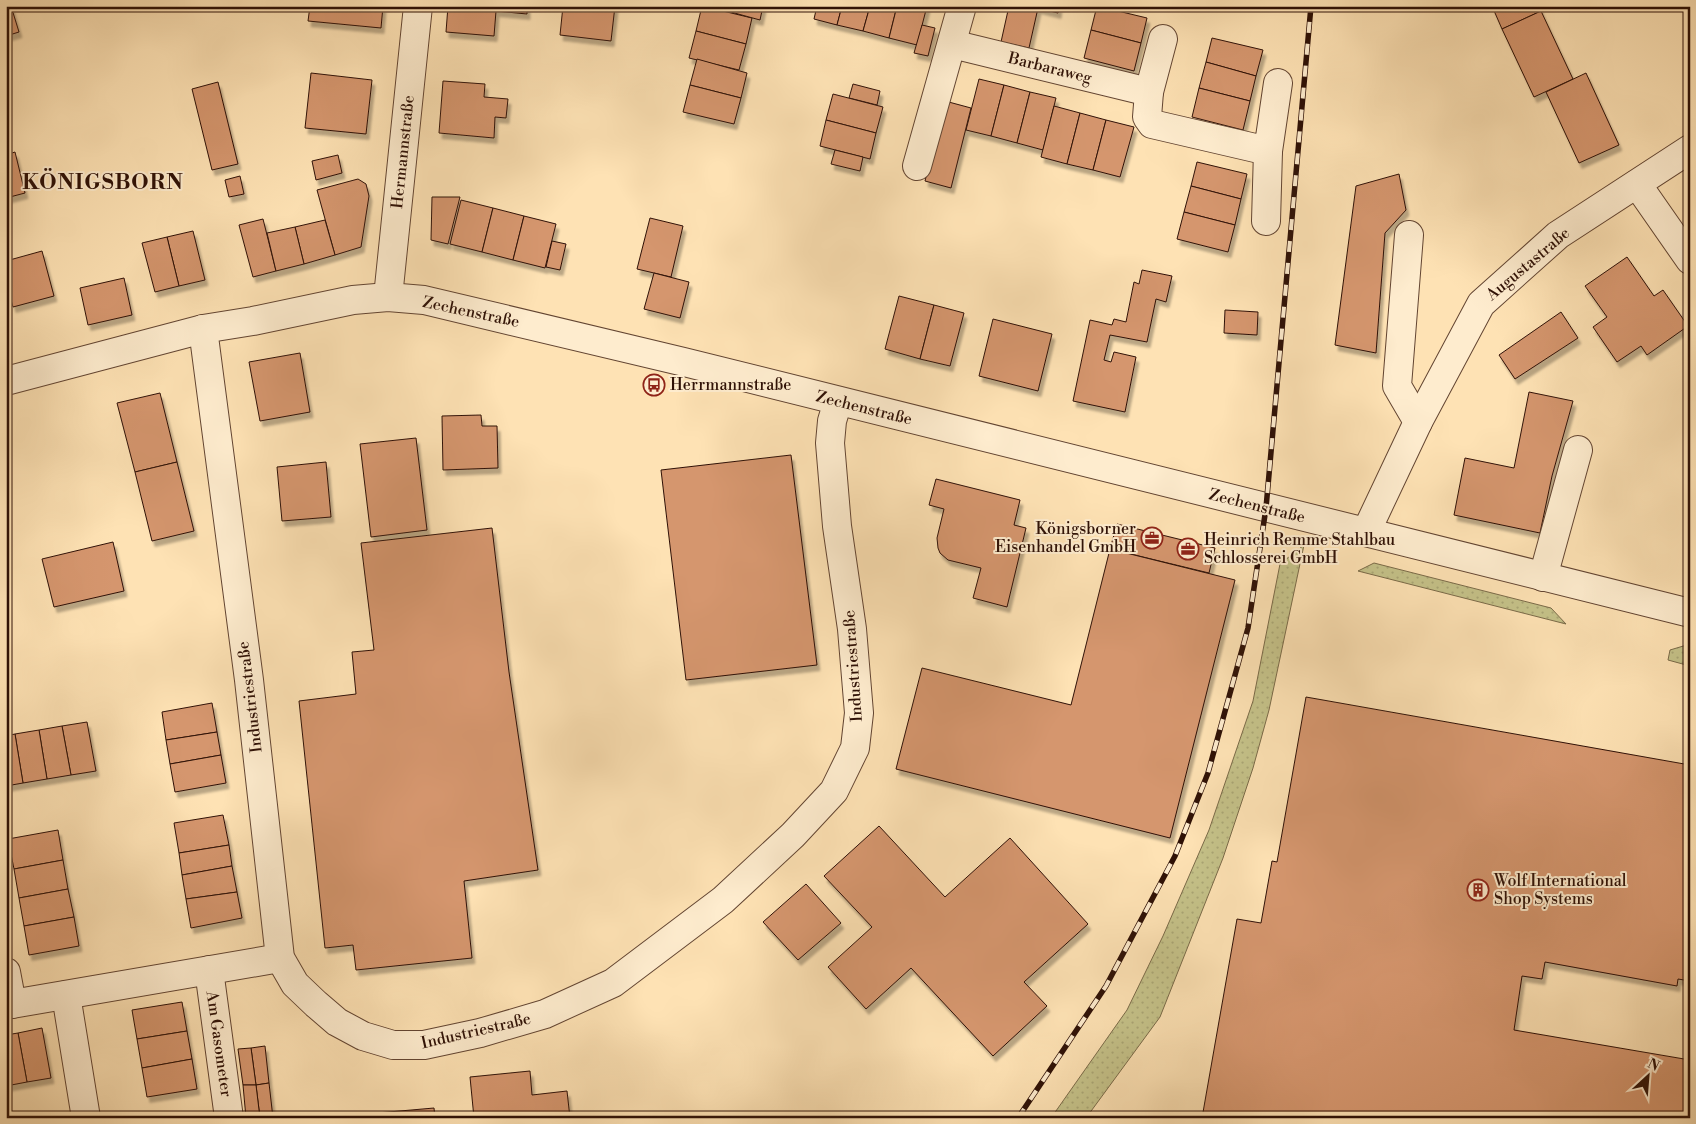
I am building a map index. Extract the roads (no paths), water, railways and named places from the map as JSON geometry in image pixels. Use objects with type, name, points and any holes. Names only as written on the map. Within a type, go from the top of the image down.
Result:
[{"type":"street","name":"Hermannstraße","points":[[388,297],[418,6]]},
{"type":"street","points":[[917,166],[962,6]]},
{"type":"street","points":[[1163,39],[1149,92],[1147,117],[1152,124],[1268,151]]},
{"type":"street","name":"Barbaraweg","points":[[952,44],[1149,92]]},
{"type":"street","points":[[1266,221],[1268,151],[1278,83]]},
{"type":"street","name":"Augustastraße","points":[[1366,532],[1418,422],[1481,304],[1558,236],[1690,150]]},
{"type":"street","points":[[1637,184],[1690,260]]},
{"type":"street","points":[[1409,234],[1397,386],[1418,422]]},
{"type":"street","name":"Zechenstraße","points":[[6,381],[203,328],[253,321],[353,300],[388,297],[424,300],[480,312],[1690,613]]},
{"type":"street","name":"Industriestraße","points":[[203,328],[249,680],[280,958],[295,984],[337,1022],[363,1036],[392,1044],[424,1045],[471,1035],[545,1014],[613,983],[723,900],[793,835],[834,791],[855,748],[859,713],[852,629],[838,526],[830,443],[832,421],[838,401]]},
{"type":"street","points":[[1543,577],[1578,450]]},
{"type":"street","name":"Am Gasometer","points":[[6,972],[9,1005],[280,958]]},
{"type":"street","name":"Am Gasometer","points":[[209,970],[229,1118]]},
{"type":"street","points":[[66,995],[86,1118]]},
{"type":"railway","points":[[1018,1118],[1106,986],[1175,856],[1208,773],[1248,628],[1266,508],[1311,6]]},
{"type":"place","name":"Herrmannstraße","points":[[654,385]]},
{"type":"place","name":"Königsborner Eisenhandel GmbH","points":[[1152,538]]},
{"type":"place","name":"Heinrich Remme Stahlbau Schlosserei GmbH","points":[[1188,549]]},
{"type":"place","name":"Wolf International Shop Systems","points":[[1478,890]]},
{"type":"district","name":"KÖNIGSBORN","points":[[103,183]]}]
